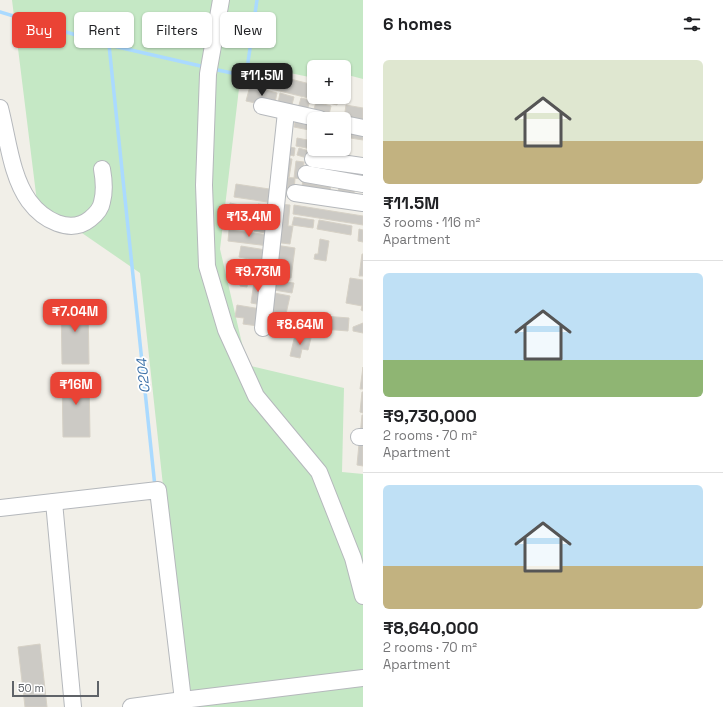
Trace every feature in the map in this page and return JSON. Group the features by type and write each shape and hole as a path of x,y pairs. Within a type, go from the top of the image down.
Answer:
{"street":[{"path":"221,0 209,67 204,185 207,266 226,330 256,396 319,472 353,558 363,596"},
{"path":"262,106 307,116"},
{"path":"0,108 18,184 30,203 43,215 59,224 74,227 84,223 94,216 102,204 105,185 102,169"},
{"path":"263,328 286,112"},
{"path":"351,125 363,128"},
{"path":"313,159 363,166"},
{"path":"306,174 363,184"},
{"path":"294,193 363,203"},
{"path":"0,508 154,490 178,700"},
{"path":"54,502 73,707"},
{"path":"131,707 363,678"}],"green space":[{"path":"12,0 363,0 363,79 351,76 351,60 307,60 307,77 242,63 220,249 247,365 344,388 342,472 363,474 363,707 187,707 140,273 37,202 18,48 66,48 66,12 13,12"}],"building":[{"path":"251,69 307,83 307,98 247,83"},
{"path":"250,86 277,93 274,107 246,101"},
{"path":"280,93 294,97 290,112 277,108"},
{"path":"301,98 307,99 307,104 309,104 306,115 297,112"},
{"path":"315,104 331,106 330,112 313,112"},
{"path":"346,105 363,108 363,124 351,121 351,112 345,112"},
{"path":"296,117 307,119 307,130 294,127"},
{"path":"351,128 363,130 363,140 351,138"},
{"path":"297,138 307,140 307,148 296,146"},
{"path":"283,146 295,148 294,156 282,153"},
{"path":"299,148 307,150 307,158 297,155"},
{"path":"285,158 292,159 289,178 282,176"},
{"path":"296,161 304,162 302,179 294,178"},
{"path":"280,177 295,178 294,192 279,191"},
{"path":"303,180 331,185 329,196 301,192"},
{"path":"340,183 355,186 353,200 337,197"},
{"path":"236,184 276,190 274,203 234,197"},
{"path":"230,203 249,207 247,219 228,215"},
{"path":"258,204 273,206 270,223 255,221"},
{"path":"278,204 290,205 288,226 293,226 290,244 273,242"},
{"path":"294,205 363,216 363,225 293,214"},
{"path":"294,217 314,220 313,228 292,225"},
{"path":"231,220 250,223 249,229 229,226"},
{"path":"319,220 352,226 351,235 317,229"},
{"path":"255,224 272,227 271,234 254,231"},
{"path":"359,229 363,230 363,242 358,241"},
{"path":"229,230 270,235 269,246 228,241"},
{"path":"320,239 329,241 326,261 314,259 315,254 318,254"},
{"path":"275,245 295,248 291,278 270,275"},
{"path":"241,246 266,250 264,262 239,257"},
{"path":"362,254 363,276 359,276"},
{"path":"237,261 266,265 264,280 237,277"},
{"path":"350,278 363,280 363,311 361,310 362,306 346,303"},
{"path":"269,280 294,283 292,293 268,289"},
{"path":"240,281 248,282 247,287 240,286"},
{"path":"254,282 264,283 262,305 251,303"},
{"path":"269,292 290,296 286,314 265,311"},
{"path":"61,302 88,302 89,364 62,364"},
{"path":"237,305 261,309 258,326 243,324 244,318 235,317"},
{"path":"299,314 349,318 348,331 298,327"},
{"path":"286,317 294,317 293,332 285,331"},
{"path":"363,323 363,333 353,331 353,327"},
{"path":"295,335 311,338 308,350 302,349 300,358 290,356"},
{"path":"363,367 363,389 360,389"},
{"path":"89,375 90,437 63,437 62,376"},
{"path":"363,392 363,413 360,412"},
{"path":"362,415 363,436 360,436"},
{"path":"359,444 363,444 363,466 357,465"},
{"path":"40,644 47,707 25,707 18,647"}],"waterway":[{"name":"C204","path":"213,69 246,76 257,0"},
{"name":"C204","path":"0,12 109,45 155,487"},
{"name":"C204","path":"122,48 205,67"}]}
